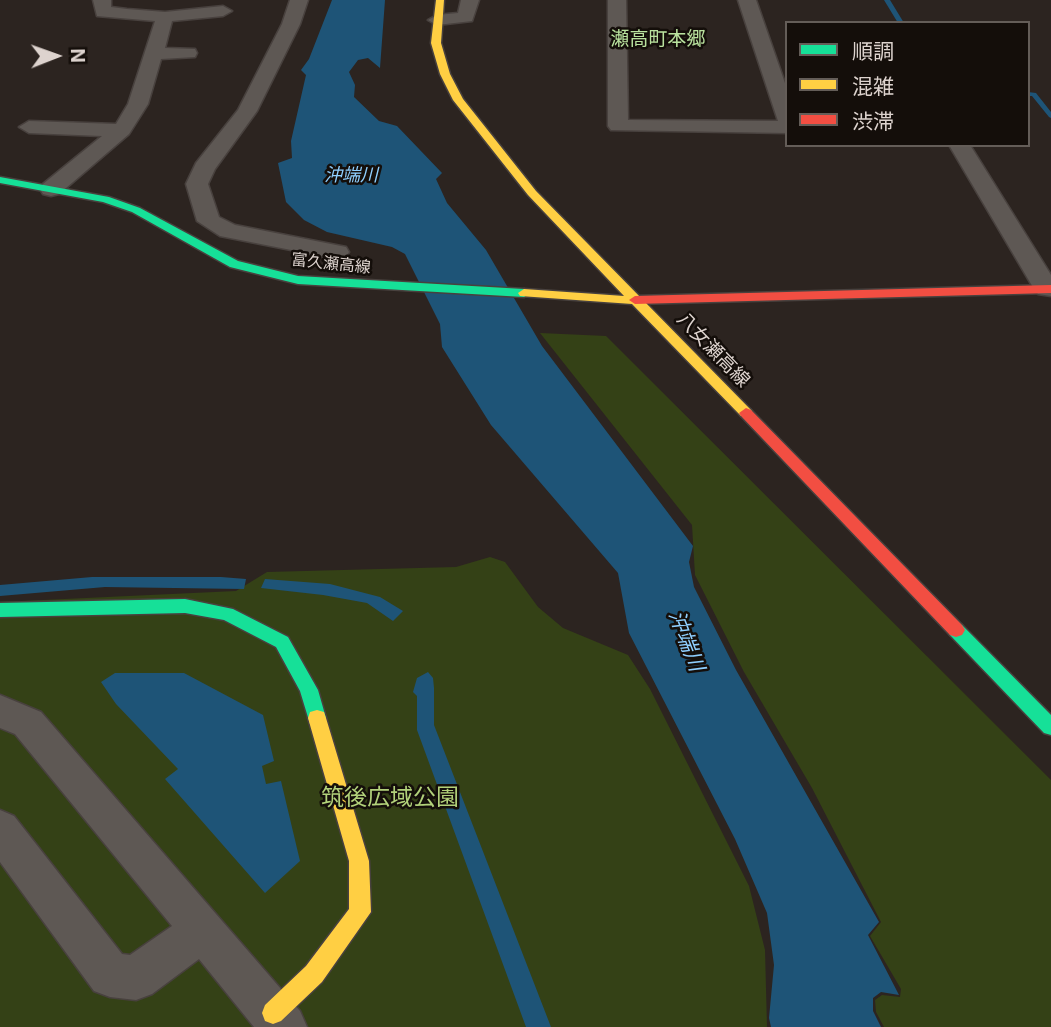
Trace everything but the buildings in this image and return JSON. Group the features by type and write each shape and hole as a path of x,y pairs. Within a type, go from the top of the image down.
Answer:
{"main road":[{"path":"440,0 436,43 445,74 458,100 532,194 635,300"},
{"name":"富久瀬高線","path":"0,180 105,199 136,210 234,264 298,280 635,300"},
{"name":"八女瀬高線","path":"635,300 1049,289"},
{"name":"八女瀬高線","path":"635,300 1051,727"},
{"path":"0,610 185,606 227,614 282,642 309,690 359,861 359,912 278,1020"}],"street":[{"path":"102,0 103,12 165,17 223,11"},
{"path":"299,0 291,24 247,111 204,168 197,184 201,204 209,221 228,231 337,252"},
{"path":"437,20 466,17 470,0"},
{"path":"617,0 618,126 785,127"},
{"path":"747,0 785,113"},
{"path":"51,189 122,130 138,104 165,17"},
{"path":"153,54 188,53"},
{"path":"29,127 122,130"},
{"path":"960,147 1049,289"},
{"path":"196,243 201,204"},
{"path":"0,711 28,723 278,1020"},
{"path":"0,829 110,975 136,978 201,931"}],"green space":[{"path":"540,333 606,336 1051,780 1051,1027 884,1027 876,1012 875,1000 882,995 900,997 901,989 870,936 881,922 812,788 744,672 695,575 692,525"},
{"name":"筑後広域公園","path":"490,557 505,562 538,607 563,628 628,655 650,689 749,886 765,950 767,1027 0,1027 0,602 236,591 267,572 456,567"}],"water":[{"name":"沖端川","path":"332,0 385,0 380,68 368,58 358,60 349,72 355,85 354,97 379,121 397,126 442,173 436,179 447,203 486,250 542,346 693,546 689,562 694,587 736,670 879,922 868,935 899,995 881,992 873,998 873,1011 881,1027 771,1027 769,1018 774,965 767,913 735,839 629,633 618,573 491,425 442,347 440,324 405,254 392,247 327,232 304,220 286,202 278,163 292,158 291,141 306,75 301,70 309,59"},
{"path":"92,577 246,579 244,589 105,587 0,596 0,585"},
{"path":"265,579 330,584 380,597 403,611 393,621 367,603 261,588"},
{"path":"428,672 433,678 434,725 551,1027 526,1027 417,730 417,696 413,692 417,678"},
{"path":"115,673 184,673 263,715 274,761 262,766 266,784 281,781 300,861 265,893 165,779 178,769 116,704 101,682"}],"waterway":[{"path":"887,0 900,21"},
{"path":"1030,94 1034,94 1051,116"}],"traffic: fast":[{"path":"0,180 105,199 136,210 234,264 298,280 524,293"},
{"path":"0,610 185,606 227,614 282,642 309,690 317,718"},
{"path":"956,630 1051,727"}],"traffic: slow":[{"path":"440,0 436,43 445,74 458,100 532,193 746,413"},
{"path":"524,293 635,300"},
{"path":"273,1013 314,974 360,912 359,861 317,718"}],"traffic: jam":[{"path":"635,300 1051,289"},
{"path":"746,413 956,630"}],"district":[{"name":"瀬高町本郷","path":"658,39"}]}
